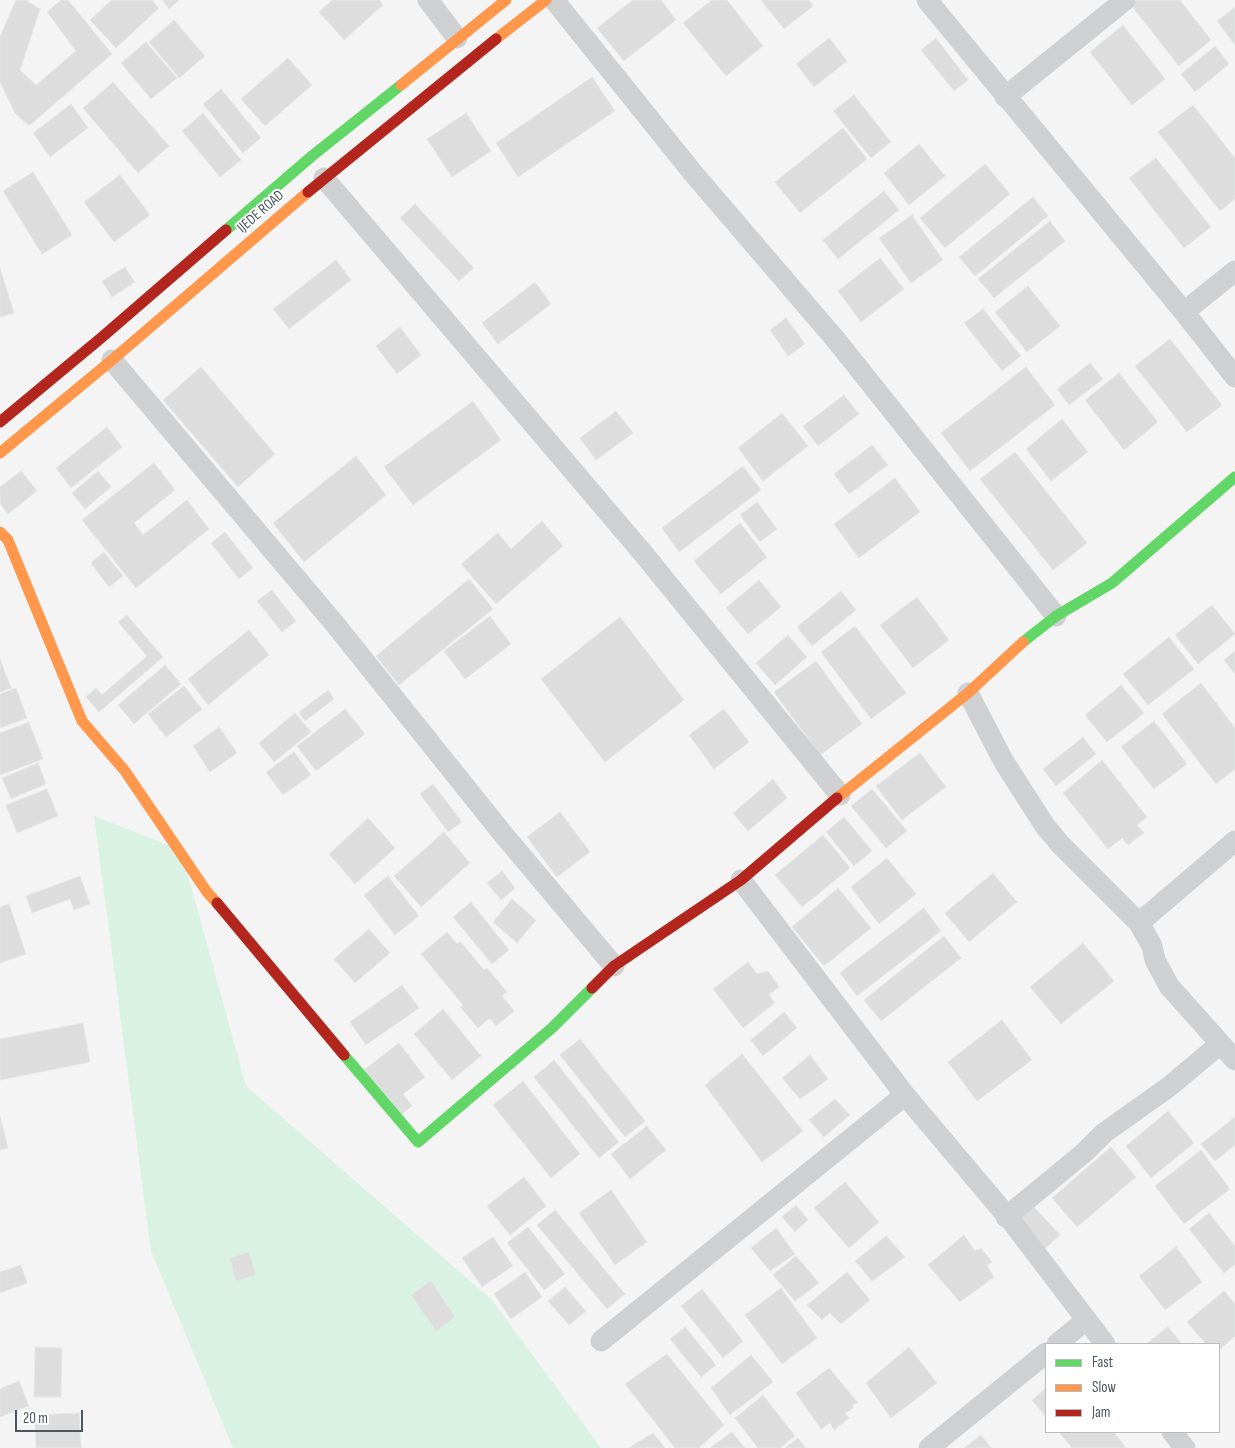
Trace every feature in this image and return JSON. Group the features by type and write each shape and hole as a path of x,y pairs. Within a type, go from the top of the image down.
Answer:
{"street":[{"path":"428,0 457,38"},
{"name":"IJEDE ROAD","path":"0,422 101,338 312,156 506,0"},
{"name":"IJEDE ROAD","path":"0,453 112,360 324,178 546,0"},
{"path":"554,0 693,173 836,340 1056,616"},
{"path":"927,0 1184,312 1235,377"},
{"path":"1005,97 1125,0"},
{"path":"324,178 642,552 840,795"},
{"path":"1184,312 1235,271"},
{"path":"112,360 334,623 503,834 614,966"},
{"path":"0,532 8,540 82,721 125,771 207,892 418,1142 552,1028 614,966 741,880 840,795 968,693 1017,646 1056,616 1112,583 1235,477"},
{"path":"968,693 1004,762 1045,826 1060,844 1139,923 1152,946 1155,960 1169,986 1235,1060"},
{"path":"1139,923 1235,842"},
{"path":"741,880 905,1095 1012,1222 1104,1343"},
{"path":"1006,1217 1085,1152 1104,1133 1170,1086 1220,1044"},
{"path":"601,1342 905,1095"},
{"path":"1058,1343 1086,1320"},
{"path":"929,1448 1045,1354"},
{"path":"1173,1433 1185,1448"}],"green space":[{"path":"94,816 181,850 246,1086 492,1300 601,1448 233,1448 151,1251"}],"building":[{"path":"16,0 26,0 40,9 20,70 36,85 76,51 47,12 61,0 68,0 112,54 29,126 15,113 0,82 0,37"},
{"path":"112,0 152,0 159,8 116,48 90,20"},
{"path":"162,0 179,0 169,9"},
{"path":"332,0 379,0 383,5 344,40 319,12"},
{"path":"633,0 661,0 676,20 624,61 597,28"},
{"path":"712,0 727,0 763,46 726,76 683,23"},
{"path":"761,0 809,0 813,6 784,29"},
{"path":"1137,0 1180,0 1211,40 1179,66 1131,5"},
{"path":"1235,7 1235,45 1217,21"},
{"path":"174,20 205,56 179,78 149,42"},
{"path":"1123,25 1165,79 1132,105 1090,52"},
{"path":"829,38 847,61 814,87 796,64"},
{"path":"936,38 968,80 954,91 921,50"},
{"path":"146,42 177,78 151,99 121,63"},
{"path":"1215,46 1229,64 1195,92 1181,74"},
{"path":"288,58 312,85 265,126 241,99"},
{"path":"592,77 615,111 518,177 496,143"},
{"path":"113,82 169,146 138,173 83,108"},
{"path":"221,89 261,138 243,153 203,104"},
{"path":"854,95 891,142 871,158 833,111"},
{"path":"71,104 88,128 50,157 33,133"},
{"path":"1193,105 1235,158 1235,199 1220,211 1158,132"},
{"path":"203,113 241,160 220,177 182,131"},
{"path":"466,113 491,151 452,177 427,139"},
{"path":"843,128 867,159 800,213 775,182"},
{"path":"919,144 945,176 909,205 884,173"},
{"path":"1156,158 1211,227 1184,248 1129,178"},
{"path":"985,164 1010,194 945,248 920,218"},
{"path":"33,172 72,235 42,254 3,191"},
{"path":"120,175 150,215 114,242 84,202"},
{"path":"884,191 899,210 838,259 823,240"},
{"path":"1033,197 1048,216 975,276 959,257"},
{"path":"415,204 474,268 459,281 400,218"},
{"path":"912,215 943,260 911,283 879,238"},
{"path":"1050,221 1065,241 994,298 978,279"},
{"path":"880,258 904,289 861,322 838,291"},
{"path":"336,260 351,280 289,329 273,309"},
{"path":"125,267 135,282 112,297 102,281"},
{"path":"0,268 14,313 0,317"},
{"path":"535,282 551,304 498,344 482,323"},
{"path":"1028,286 1060,326 1027,352 995,312"},
{"path":"983,309 1021,356 1002,371 964,323"},
{"path":"786,318 805,344 788,356 770,330"},
{"path":"400,327 421,355 397,374 376,346"},
{"path":"1170,339 1222,405 1187,432 1135,366"},
{"path":"1090,363 1103,379 1069,405 1057,389"},
{"path":"201,367 275,454 238,487 163,400"},
{"path":"1026,367 1055,405 970,471 941,433"},
{"path":"1119,373 1158,422 1124,450 1085,400"},
{"path":"844,395 859,414 818,446 803,426"},
{"path":"473,401 501,440 413,505 384,467"},
{"path":"616,411 633,433 596,460 580,438"},
{"path":"782,413 808,446 763,481 738,448"},
{"path":"1062,419 1088,452 1051,481 1026,449"},
{"path":"107,427 122,447 71,488 56,468"},
{"path":"872,445 888,465 849,494 834,474"},
{"path":"1015,452 1087,543 1053,570 980,479"},
{"path":"356,456 386,495 304,562 273,523"},
{"path":"154,463 175,490 134,523 143,535 187,500 209,529 136,588 82,520"},
{"path":"743,466 761,490 679,552 662,528"},
{"path":"21,471 37,491 8,514 0,503 0,487"},
{"path":"98,471 111,487 85,509 72,493"},
{"path":"895,478 920,512 859,558 834,524"},
{"path":"757,502 777,529 760,542 740,515"},
{"path":"542,521 563,546 496,604 461,564 498,533 511,549"},
{"path":"740,523 767,557 721,594 694,561"},
{"path":"225,532 253,568 239,579 211,543"},
{"path":"104,552 123,576 109,587 91,563"},
{"path":"469,579 493,609 399,685 376,656"},
{"path":"759,580 781,607 748,634 726,608"},
{"path":"272,590 296,621 282,632 257,601"},
{"path":"841,591 856,610 812,646 797,627"},
{"path":"917,597 949,640 913,668 880,625"},
{"path":"1212,605 1235,634 1198,664 1175,635"},
{"path":"127,615 163,657 99,712 86,697 96,688 102,695 147,656 118,622"},
{"path":"490,616 511,644 465,679 444,651"},
{"path":"620,617 684,700 605,762 541,679"},
{"path":"855,626 906,693 871,719 821,652"},
{"path":"249,630 269,655 208,705 188,679"},
{"path":"788,635 807,657 775,685 756,663"},
{"path":"1169,637 1194,669 1148,705 1123,674"},
{"path":"1235,651 1235,674 1224,660"},
{"path":"0,659 11,688 0,692"},
{"path":"816,661 862,724 820,755 774,692"},
{"path":"165,665 181,684 134,724 118,705"},
{"path":"1201,683 1235,728 1235,769 1216,784 1162,714"},
{"path":"1121,685 1144,713 1107,742 1085,715"},
{"path":"184,686 202,709 166,737 148,714"},
{"path":"16,688 27,718 0,728 0,694"},
{"path":"328,690 334,699 305,721 299,712"},
{"path":"345,709 365,734 316,771 297,746"},
{"path":"724,709 749,742 714,769 689,735"},
{"path":"295,713 311,732 274,762 259,743"},
{"path":"1154,721 1187,764 1154,789 1121,747"},
{"path":"29,722 43,759 0,775 0,733"},
{"path":"219,727 237,753 210,772 193,746"},
{"path":"1083,737 1096,754 1056,786 1043,769"},
{"path":"294,752 311,775 283,795 266,772"},
{"path":"920,753 946,787 902,820 876,786"},
{"path":"1102,760 1147,817 1137,825 1144,833 1128,845 1122,838 1108,849 1063,793"},
{"path":"38,763 46,784 11,799 2,778"},
{"path":"773,779 787,798 748,831 733,813"},
{"path":"433,784 462,822 448,832 420,794"},
{"path":"47,789 58,816 17,833 6,805"},
{"path":"872,789 907,831 886,848 851,806"},
{"path":"560,812 590,852 557,877 527,837"},
{"path":"844,817 872,851 854,866 826,832"},
{"path":"368,818 395,848 355,884 329,854"},
{"path":"444,832 470,863 421,907 394,876"},
{"path":"823,835 850,868 802,907 775,875"},
{"path":"887,858 916,894 879,924 851,887"},
{"path":"502,871 515,888 501,900 487,883"},
{"path":"993,873 1017,902 969,942 945,913"},
{"path":"80,876 90,904 74,910 70,899 32,913 26,896"},
{"path":"388,876 419,916 395,935 364,895"},
{"path":"838,888 871,928 824,966 792,927"},
{"path":"512,899 536,920 517,943 493,922"},
{"path":"471,902 509,950 492,964 453,917"},
{"path":"9,904 26,954 0,963 0,907"},
{"path":"924,908 941,931 857,996 840,973"},
{"path":"369,929 390,953 355,983 334,959"},
{"path":"447,932 457,944 460,941 484,970 487,968 507,992 502,996 514,1011 496,1026 490,1018 478,1028 460,1007 463,1005 421,954"},
{"path":"944,936 961,958 881,1021 864,1000"},
{"path":"1083,943 1114,981 1061,1024 1030,987"},
{"path":"748,962 757,974 768,971 779,987 769,995 775,1003 743,1028 713,989"},
{"path":"402,985 419,1008 366,1045 350,1022"},
{"path":"443,1009 481,1056 452,1080 414,1034"},
{"path":"784,1012 797,1028 763,1056 751,1040"},
{"path":"1002,1020 1032,1060 977,1101 948,1062"},
{"path":"83,1023 90,1062 0,1080 0,1039"},
{"path":"580,1039 645,1121 625,1137 560,1055"},
{"path":"399,1043 425,1077 403,1094 412,1106 399,1116 364,1070"},
{"path":"742,1054 803,1131 762,1162 705,1085"},
{"path":"810,1055 828,1079 800,1099 782,1078"},
{"path":"554,1060 619,1142 599,1158 534,1077"},
{"path":"523,1081 580,1154 551,1178 493,1105"},
{"path":"835,1099 850,1115 824,1137 809,1120"},
{"path":"1168,1111 1194,1143 1151,1178 1126,1146"},
{"path":"0,1117 8,1148 0,1150"},
{"path":"1235,1117 1235,1145 1215,1161 1201,1144"},
{"path":"647,1126 666,1150 630,1179 611,1154"},
{"path":"1111,1147 1136,1177 1077,1227 1052,1198"},
{"path":"1201,1150 1230,1189 1184,1224 1155,1186"},
{"path":"524,1177 546,1206 510,1235 487,1206"},
{"path":"845,1182 879,1222 849,1248 814,1208"},
{"path":"611,1190 647,1242 615,1265 579,1213"},
{"path":"796,1205 808,1220 795,1232 782,1217"},
{"path":"1032,1205 1060,1235 1040,1253 1012,1222"},
{"path":"555,1210 625,1294 607,1309 537,1225"},
{"path":"1209,1213 1235,1246 1235,1264 1224,1273 1189,1229"},
{"path":"528,1227 565,1274 544,1290 507,1243"},
{"path":"776,1228 795,1254 770,1271 751,1248"},
{"path":"964,1235 975,1251 981,1248 992,1262 987,1265 994,1277 960,1302 928,1265"},
{"path":"886,1236 905,1257 872,1281 855,1261"},
{"path":"493,1237 513,1266 482,1287 462,1258"},
{"path":"1176,1247 1202,1282 1165,1310 1139,1276"},
{"path":"249,1252 256,1275 236,1281 230,1258"},
{"path":"796,1256 819,1283 795,1301 773,1275"},
{"path":"21,1265 27,1283 0,1293 0,1272"},
{"path":"525,1272 542,1297 511,1319 494,1294"},
{"path":"847,1272 870,1300 841,1324 830,1313 822,1320 807,1305"},
{"path":"431,1281 455,1317 436,1331 411,1295"},
{"path":"565,1287 586,1311 569,1325 548,1301"},
{"path":"781,1288 817,1338 782,1364 745,1315"},
{"path":"702,1289 743,1341 723,1358 681,1306"},
{"path":"1224,1291 1235,1304 1235,1336 1220,1349 1220,1343 1205,1343 1187,1322"},
{"path":"685,1327 716,1365 701,1377 670,1339"},
{"path":"1168,1327 1181,1343 1147,1343"},
{"path":"35,1347 62,1348 61,1397 34,1397"},
{"path":"909,1347 937,1383 891,1418 866,1383"},
{"path":"667,1354 724,1425 699,1448 675,1448 625,1384"},
{"path":"751,1355 773,1382 730,1415 711,1388"},
{"path":"829,1368 858,1403 852,1405 854,1408 845,1413 849,1418 834,1430 830,1423 821,1429 796,1393"},
{"path":"19,1381 29,1406 0,1417 0,1389"},
{"path":"1045,1389 1045,1416 1032,1400"},
{"path":"763,1395 795,1436 780,1448 758,1448 735,1418"},
{"path":"79,1413 81,1448 36,1448 35,1415"},
{"path":"732,1432 745,1448 710,1448"},
{"path":"653,1433 665,1448 629,1448"},
{"path":"1060,1433 1115,1433 1126,1448 1072,1448"},
{"path":"981,1435 991,1448 964,1448"},
{"path":"798,1438 806,1448 785,1448"}],"traffic: fast":[{"path":"226,230 312,156 401,85"},
{"path":"1023,642 1056,616 1112,583 1235,477"},
{"path":"344,1055 418,1142 552,1028 592,988"}],"traffic: slow":[{"path":"401,85 506,0"},
{"path":"496,39 546,0"},
{"path":"0,453 308,192"},
{"path":"0,532 8,540 82,721 125,771 207,892 217,903"},
{"path":"837,798 968,693 1023,642"}],"traffic: jam":[{"path":"308,192 496,39"},
{"path":"0,422 226,230"},
{"path":"592,988 614,966 741,880 837,798"},
{"path":"217,903 344,1055"}]}
